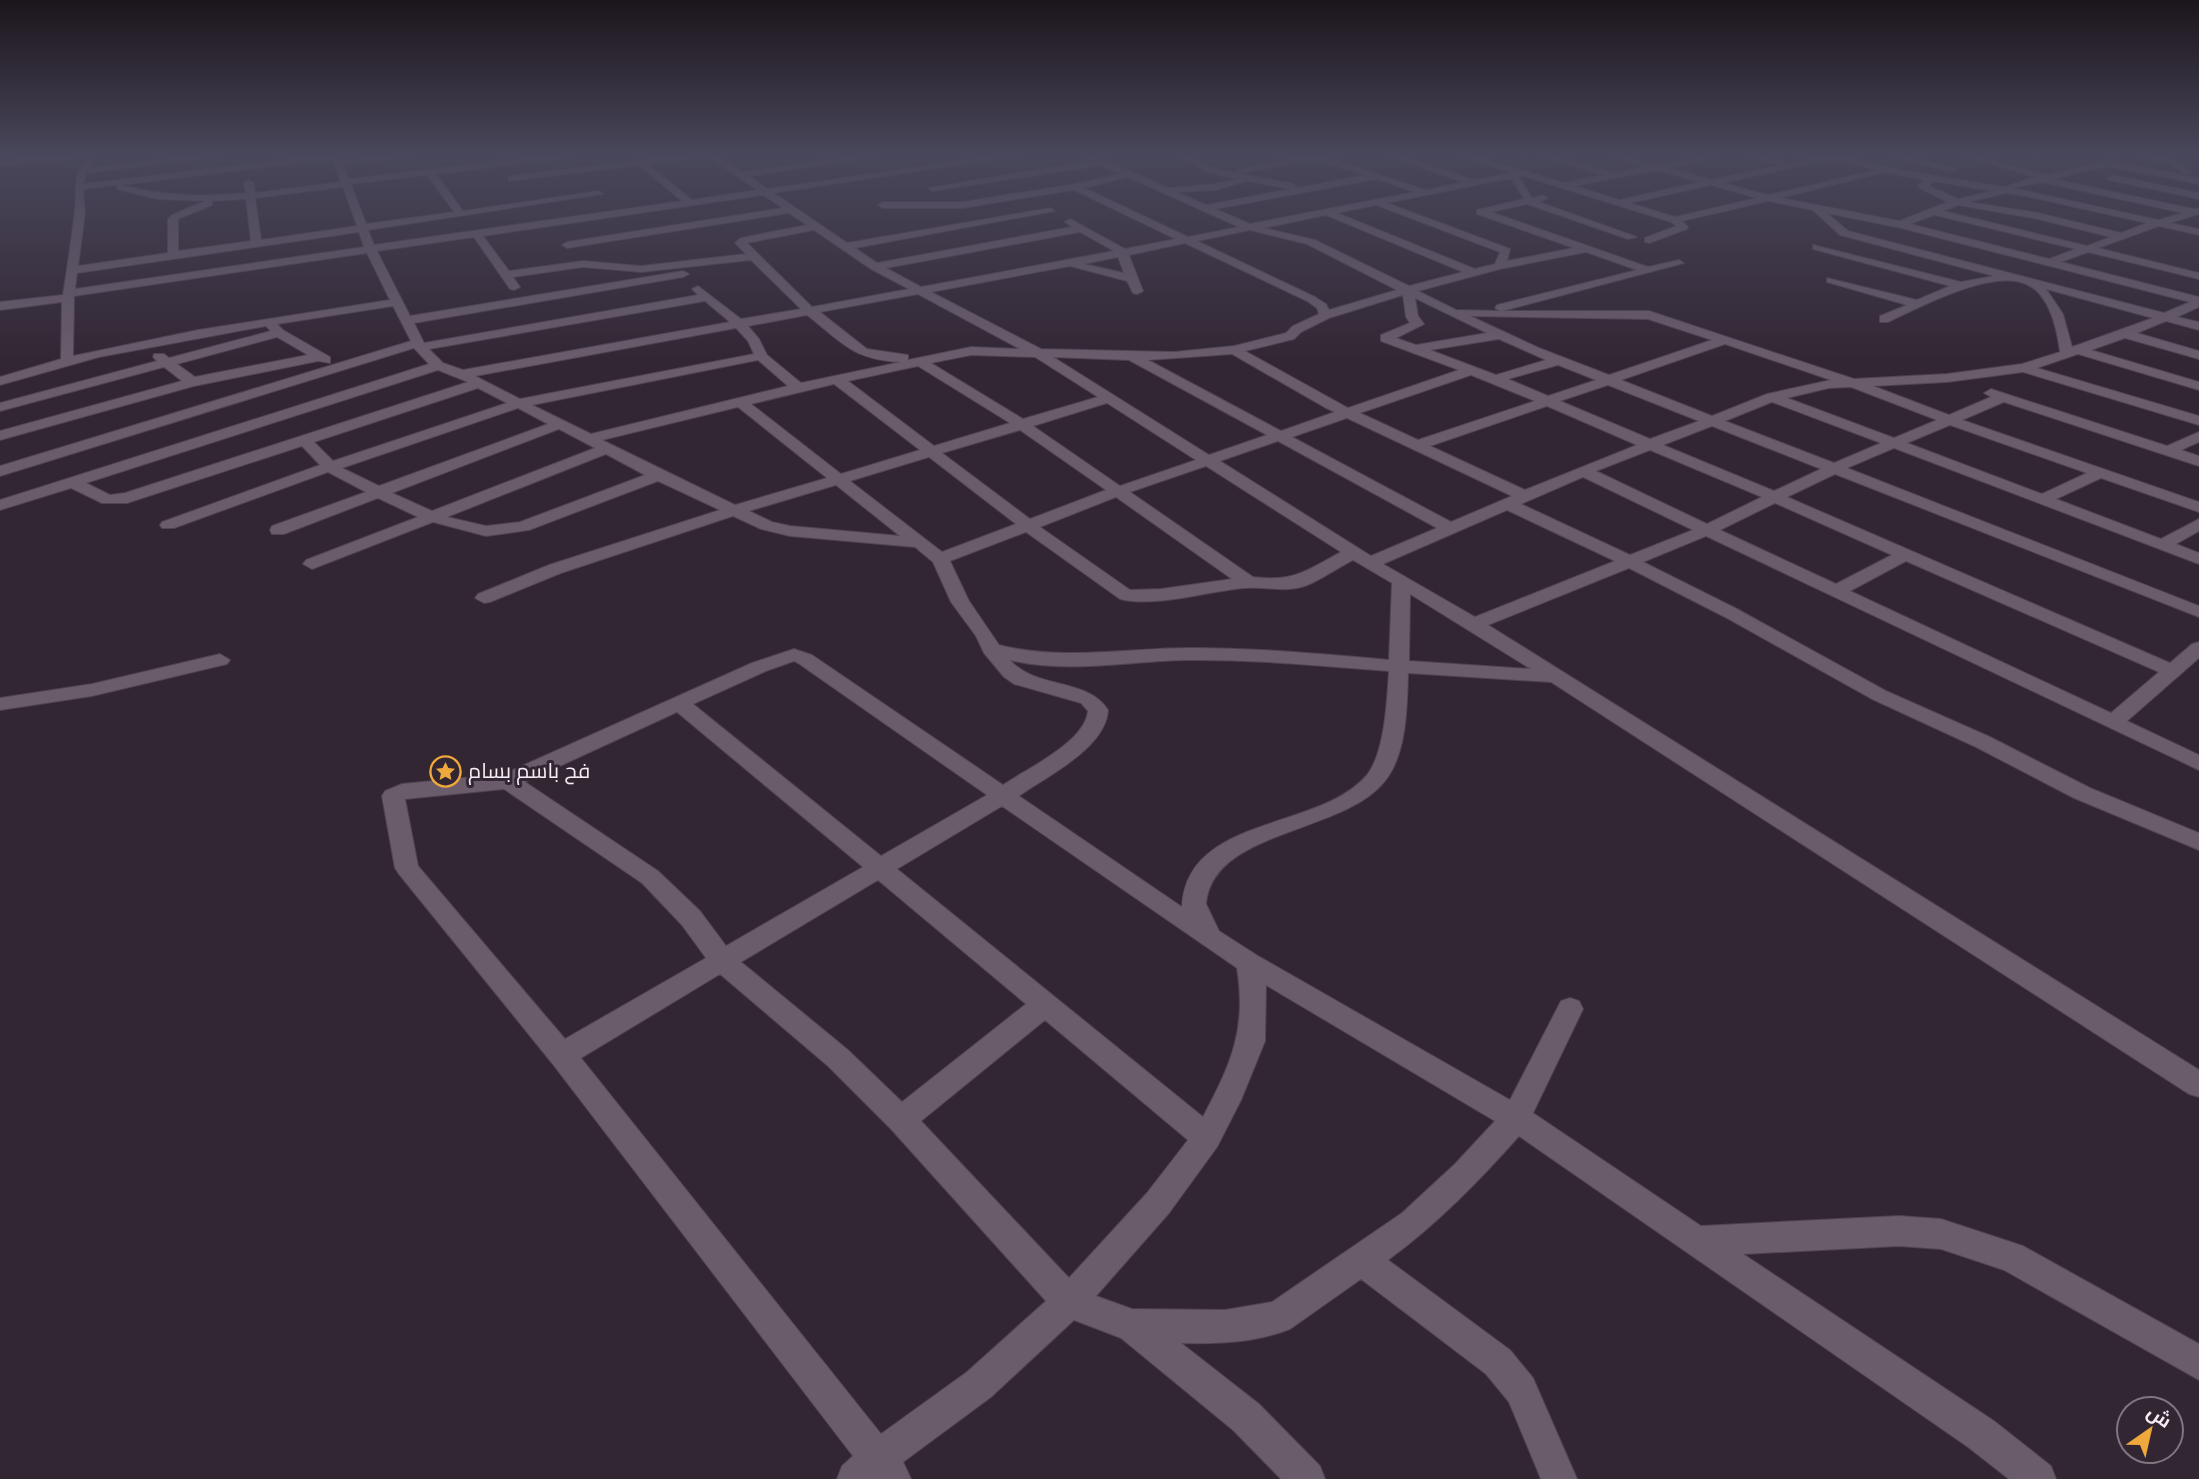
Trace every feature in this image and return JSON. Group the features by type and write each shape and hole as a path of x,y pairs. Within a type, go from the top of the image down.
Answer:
{"street":[{"path":"66,358 68,295 79,223"},
{"path":"172,223 173,255"},
{"path":"254,223 256,243"},
{"path":"362,223 370,249 419,345 438,366 462,374 658,475 779,530 922,542"},
{"path":"72,270 401,223"},
{"path":"0,306 552,223"},
{"path":"552,223 608,300"},
{"path":"674,223 676,227"},
{"path":"568,245 702,223"},
{"path":"808,223 875,267 1036,352 1370,563 1474,624 2199,1085"},
{"path":"844,247 920,230 978,223"},
{"path":"1073,223 1123,252 1130,278 1137,291"},
{"path":"1154,223 1317,303 1325,315"},
{"path":"1239,223 1311,242 1409,298 1435,304 1499,335 1560,360 2199,612"},
{"path":"462,374 916,289 1066,264 1267,223"},
{"path":"1353,223 1475,273"},
{"path":"1434,223 1506,251 1499,266"},
{"path":"1476,238 1478,223"},
{"path":"1512,223 1644,270"},
{"path":"1591,223 1632,237"},
{"path":"1649,240 1683,227 1678,223"},
{"path":"1834,223 1848,234 2199,326"},
{"path":"1891,223 2199,302"},
{"path":"1907,223 1848,234 1817,247 1961,285"},
{"path":"1981,223 2199,276"},
{"path":"2067,223 2121,236"},
{"path":"1884,319 1961,285 2012,276 2155,223"},
{"path":"2162,223 2199,232"},
{"path":"814,227 740,243 751,257 809,310 868,355 926,360 1248,582"},
{"path":"875,267 1083,228"},
{"path":"477,234 507,275 521,302"},
{"path":"590,439 743,404 799,388 971,351 1174,356 1234,350 1290,337 1297,329 1347,308 1409,298 1499,266 1586,249"},
{"path":"507,275 583,264 641,269 686,269 751,257"},
{"path":"1498,315 1499,309 1504,306 1679,262"},
{"path":"1066,264 1130,278"},
{"path":"686,269 707,297 756,342 761,356 799,388"},
{"path":"545,360 553,342 575,320 608,300 686,269"},
{"path":"1831,280 1918,304"},
{"path":"2029,280 2052,301 2072,351"},
{"path":"407,320 521,302 707,297"},
{"path":"1409,298 1412,317 1418,324 1385,338 1495,379 2170,670"},
{"path":"0,365 66,358 142,342 398,302"},
{"path":"1370,563 1583,471 1772,397 1810,387 1851,382 1947,378 2024,368 2126,334 2199,302"},
{"path":"1449,312 1498,315 1641,314 1851,382 1949,420 2199,507"},
{"path":"0,473 338,367 419,345 575,320"},
{"path":"269,321 279,332 368,387"},
{"path":"0,407 279,332"},
{"path":"2126,334 2199,355"},
{"path":"1416,349 1499,335"},
{"path":"1419,445 1725,340"},
{"path":"142,342 192,382"},
{"path":"1234,350 1346,412 1419,445 1515,500 1811,655 1879,695 1983,742 2082,793 2199,842"},
{"path":"2072,351 2199,386"},
{"path":"168,526 329,467 519,403 761,356"},
{"path":"1131,356 1281,434 1450,528"},
{"path":"0,436 192,382 320,357"},
{"path":"0,381 66,358"},
{"path":"1495,379 1560,360"},
{"path":"0,491 42,488 72,482 438,366"},
{"path":"2024,368 2199,421"},
{"path":"940,559 1116,492 1469,371"},
{"path":"1947,378 2199,461"},
{"path":"838,380 1027,525 1125,595 1161,594 1248,582 1274,585 1298,582 1354,552"},
{"path":"72,482 108,500 117,500 480,383"},
{"path":"1772,397 2199,559"},
{"path":"1474,624 1709,529 1835,468 2004,397"},
{"path":"484,598 555,569 733,511 1110,398"},
{"path":"562,1055 1004,795 1085,740 1094,729 1098,710 1088,699 1021,680 1011,673 991,649 985,635 960,602 940,559 922,542 743,404"},
{"path":"278,530 560,424"},
{"path":"2168,451 2199,436"},
{"path":"304,440 322,456 329,467 433,518 486,531 507,530 531,524 658,475"},
{"path":"312,564 606,449"},
{"path":"1583,471 2199,762"},
{"path":"0,473 42,488"},
{"path":"2043,499 2100,473"},
{"path":"0,505 42,488"},
{"path":"2163,545 2199,524"},
{"path":"1838,590 1906,554"},
{"path":"1209,935 1194,909 1196,886 1210,866 1252,838 1341,805 1360,794 1377,777 1395,721 1401,582"},
{"path":"2114,721 2170,670 2199,648"},
{"path":"991,649 1028,657 1104,658 1190,654 1320,658 1556,676"},
{"path":"1250,963 1253,981 1252,1039 1226,1105 1207,1138 1147,1219 1069,1302 1019,1350 875,1472 562,1055 407,868 391,798 402,791 508,782 759,667 794,655 806,659 1250,963 1516,1118 1981,1434 2038,1479"},
{"path":"0,704 92,690 220,660"},
{"path":"678,702 1207,1138"},
{"path":"508,782 650,877 691,918 722,961 838,1058 901,1120 1069,1302 1132,1326 1246,1417 1307,1479"},
{"path":"901,1120 1044,1005"},
{"path":"1132,1326 1225,1327 1278,1317 1362,1260 1413,1223 1466,1174 1516,1118 1570,1009"},
{"path":"1696,1241 1899,1231 1941,1234 2012,1257 2199,1363"},
{"path":"1362,1260 1498,1362 1521,1390 1559,1479"}],"place":[{"name":"فح باسم بسام","path":"445,771"}]}
